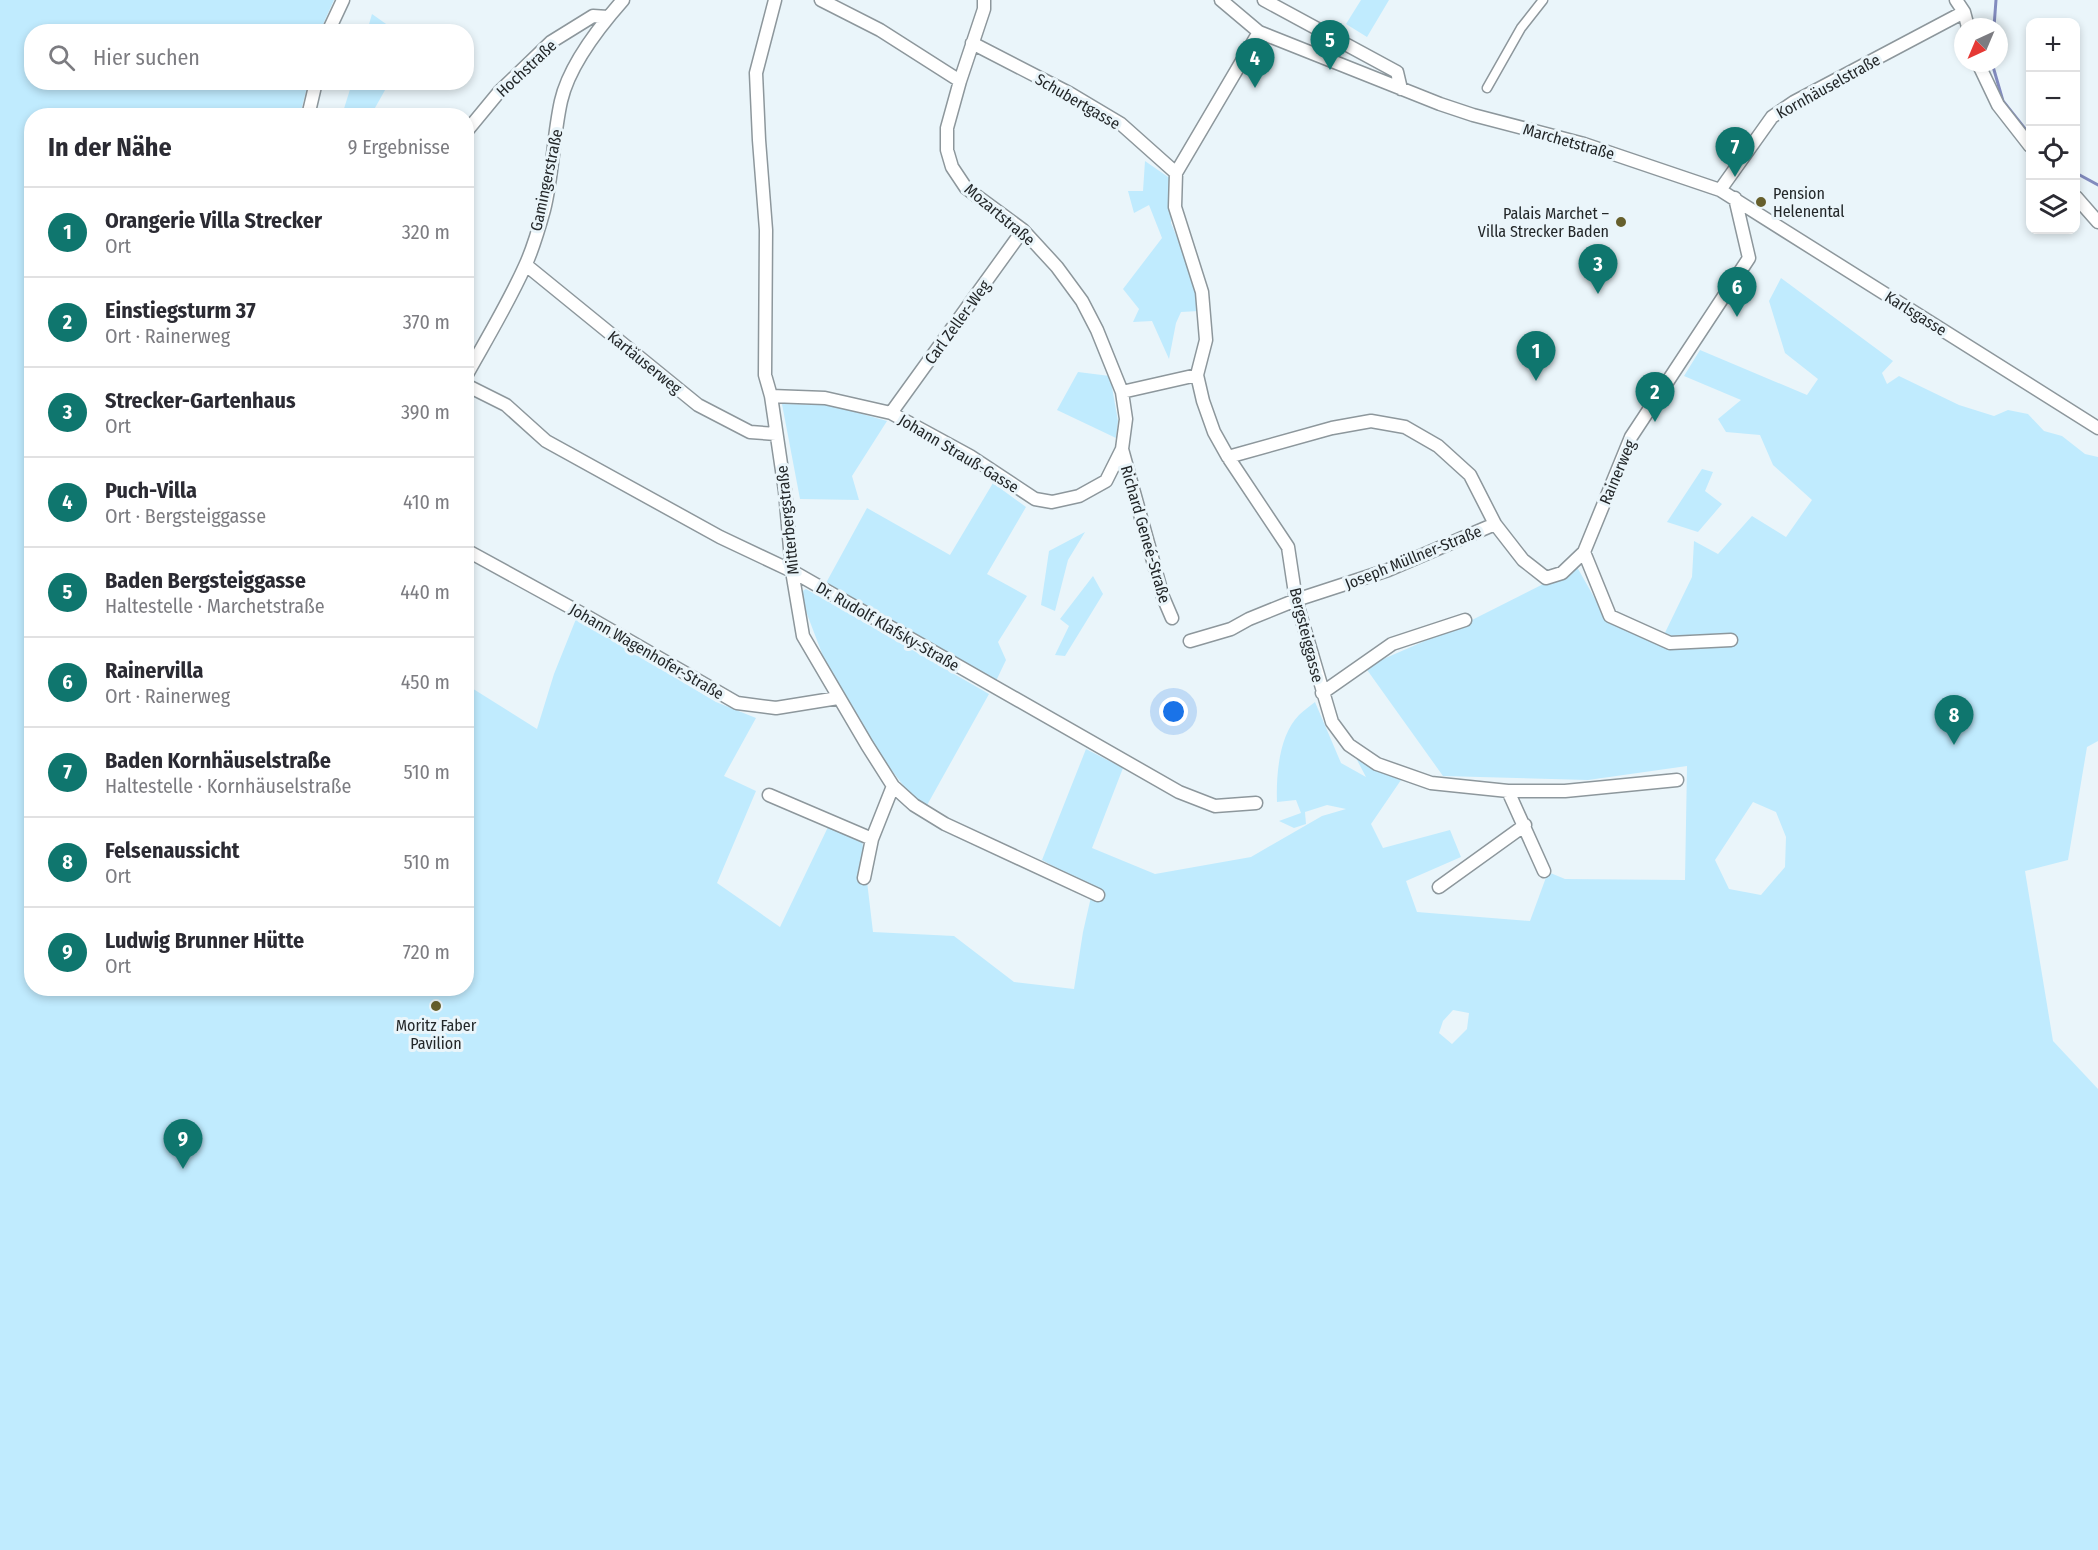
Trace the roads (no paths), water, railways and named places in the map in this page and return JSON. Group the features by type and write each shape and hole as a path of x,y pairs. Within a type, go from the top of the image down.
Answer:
{"street":[{"path":"330,24 343,0"},
{"path":"608,17 623,0"},
{"name":"Mitterbergstraße","path":"775,0 756,73 766,230 765,375 771,396 792,571 803,636 838,698 893,786 914,805 945,824 1098,895"},
{"path":"821,0 880,30 960,81"},
{"name":"Mozartstraße","path":"984,0 984,9 947,128 947,150 952,167 966,188 1023,230 1058,267 1082,301 1097,330 1122,392 1126,419 1122,449"},
{"name":"Marchetstraße","path":"1221,0 1258,32 1401,89 1473,115 1584,144 1720,190 1735,198"},
{"path":"1487,88 1521,28 1543,0"},
{"path":"1956,0 1966,18"},
{"path":"1273,2 1397,72 1401,89"},
{"name":"Kornhäuselstraße","path":"1720,190 1772,117 1794,102 1964,12"},
{"name":"Hochstraße","path":"474,122 499,92 551,42 593,16 608,17"},
{"name":"Gamingerstraße","path":"474,361 526,265 544,209 561,100 585,50 608,17"},
{"name":"Bergsteiggasse","path":"1258,32 1176,173 1175,207 1202,300 1206,340 1197,375 1203,401 1214,432 1228,457 1288,547 1296,600 1332,722 1348,746 1377,764 1431,783 1508,790 1565,791 1677,780"},
{"name":"Schubertgasse","path":"972,43 1069,93 1121,124 1176,173"},
{"path":"1982,72 1998,105 2026,140"},
{"path":"310,108 314,90"},
{"name":"Karlsgasse","path":"1735,198 2098,428"},
{"name":"Rainerweg","path":"1495,524 1523,560 1546,578 1562,573 1584,552 1631,437 1749,258 1735,198"},
{"path":"2080,202 2098,222"},
{"name":"Carl Zeller-Weg","path":"891,413 1023,230"},
{"name":"Kartäuserweg","path":"526,265 698,405 750,432 776,434"},
{"path":"1122,392 1197,375"},
{"name":"Dr. Rudolf Klafsky-Straße","path":"474,389 506,405 546,441 720,537 792,571 1179,792 1215,806 1256,803"},
{"name":"Johann Strauß-Gasse","path":"771,396 825,398 891,413 970,456 1035,499 1052,502 1079,496 1106,480 1122,449"},
{"path":"1228,457 1332,428 1371,421 1405,427 1438,446 1470,475 1495,524"},
{"name":"Richard Geneé-Straße","path":"1122,449 1162,597 1172,618"},
{"name":"Joseph Müllner-Straße","path":"1190,641 1230,629 1296,600 1388,570 1495,524"},
{"path":"1584,552 1610,616 1670,643 1731,640"},
{"name":"Johann Wagenhofer-Straße","path":"474,554 737,703 776,708 838,698"},
{"path":"1322,693 1392,644 1465,620"},
{"path":"864,878 872,839 893,786"},
{"path":"1508,790 1544,872"},
{"path":"770,795 872,839"},
{"path":"1439,887 1525,825"}],"waterway":[{"path":"1995,18 1996,0"},
{"path":"1995,72 2003,101 2026,130"},
{"path":"2080,175 2098,185"}],"place":[{"name":"Baden Bergsteiggasse","path":"1330,70"},
{"name":"Puch-Villa","path":"1255,88"},
{"name":"Baden Kornhäuselstraße","path":"1735,177"},
{"name":"Pension Helenental","path":"1761,202"},
{"name":"Palais Marchet – Villa Strecker Baden","path":"1621,222"},
{"name":"Strecker-Gartenhaus","path":"1598,294"},
{"name":"Rainervilla","path":"1737,317"},
{"name":"Orangerie Villa Strecker","path":"1536,381"},
{"name":"Einstiegsturm 37","path":"1655,422"},
{"name":"Felsenaussicht","path":"1954,745"},
{"name":"Moritz Faber Pavilion","path":"436,1006"},
{"name":"Ludwig Brunner Hütte","path":"183,1169"}]}
